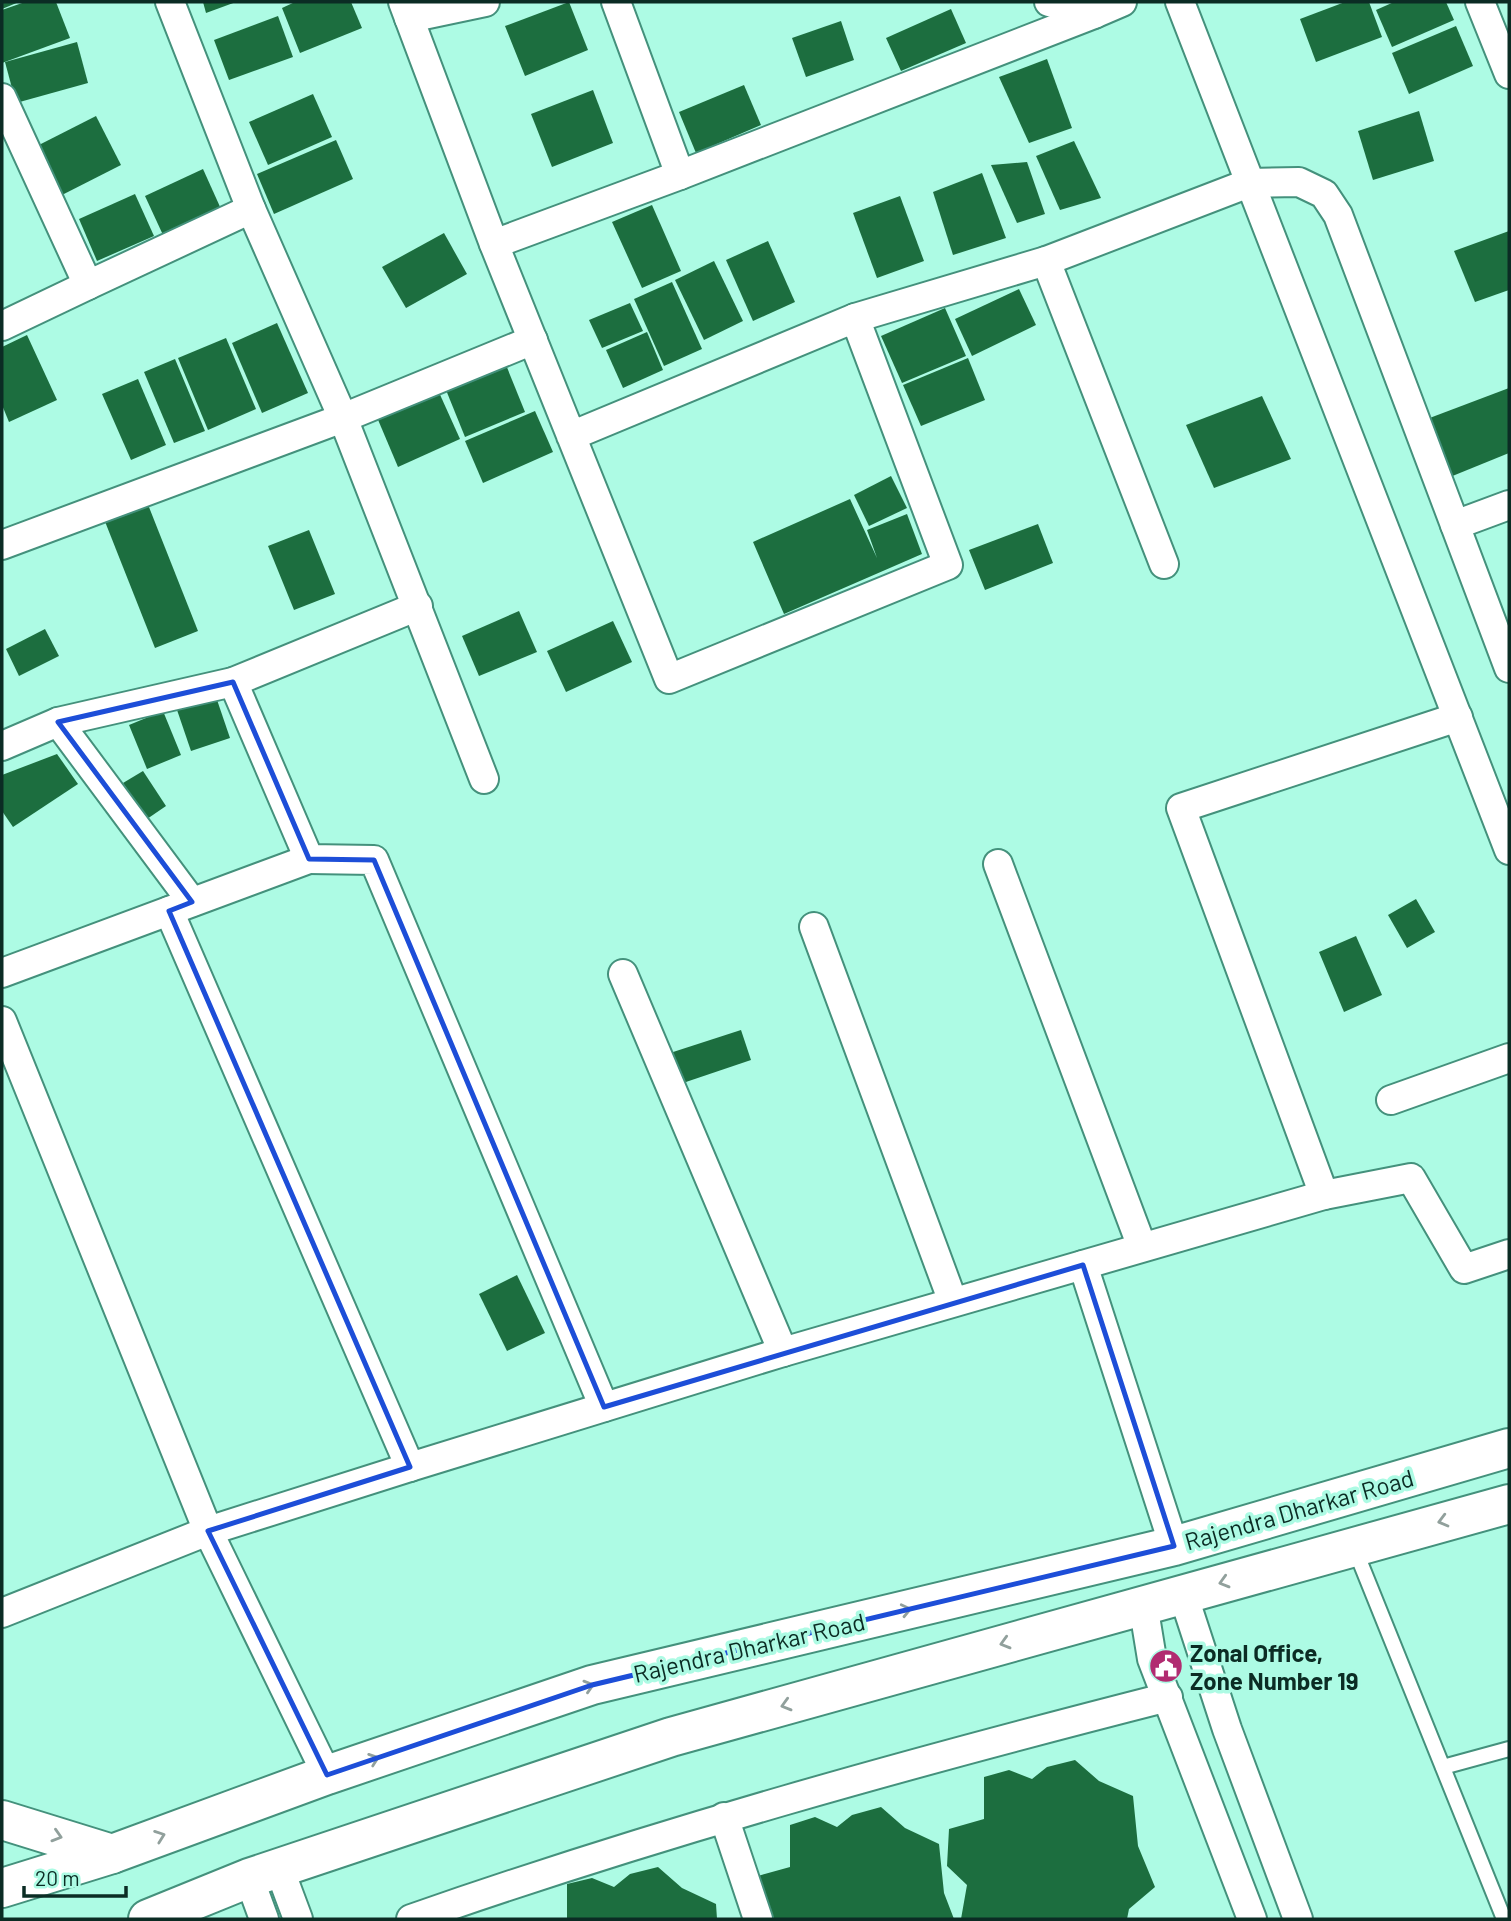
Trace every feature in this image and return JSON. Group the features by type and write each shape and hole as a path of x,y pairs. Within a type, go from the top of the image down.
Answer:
{"main road":[{"name":"Rajendra Dharkar Road","path":"2,1888 112,1854 327,1774 592,1685 1174,1546 1509,1448"},
{"name":"Rajendra Dharkar Road","path":"148,1919 264,1873 671,1737 1509,1504"},
{"path":"2,1820 112,1854"}],"street":[{"path":"170,2 251,209 342,418 418,606 484,779"},
{"path":"485,2 406,10 494,244 669,679 948,565 855,318"},
{"path":"616,2 680,175"},
{"path":"1049,2 1094,14"},
{"path":"494,244 680,175 1122,2"},
{"path":"1180,2 1509,850"},
{"path":"1493,16 1509,74"},
{"path":"2,99 88,285"},
{"path":"571,436 855,318 1046,261 1250,183 1299,182 1324,194 1338,215 1509,668"},
{"path":"2,326 251,209"},
{"path":"1046,261 1164,564"},
{"path":"2,545 342,418 533,341"},
{"path":"1455,525 1509,505"},
{"path":"2,747 58,722 233,682 418,606"},
{"path":"233,682 309,859"},
{"path":"1324,1195 1181,808 1458,716"},
{"path":"58,722 181,906 410,1467"},
{"path":"5,965 181,906 309,859 374,860 604,1407"},
{"path":"998,864 1143,1247"},
{"path":"814,928 953,1302"},
{"path":"623,974 783,1352"},
{"path":"2,1021 208,1531 327,1774"},
{"path":"1391,1100 1509,1058"},
{"path":"2,1612 208,1531 410,1467 783,1352 1324,1195 1411,1178 1464,1269 1509,1254"},
{"path":"1083,1265 1174,1546"},
{"path":"1183,1594 1227,1729 1298,1919"},
{"path":"1143,1604 1152,1659 1252,1919"},
{"path":"411,1919 724,1817 955,1751 1168,1697"},
{"path":"724,1817 758,1919"},
{"path":"264,1873 264,1919"},
{"path":"264,1873 298,1919"}],"lane":[{"path":"1354,1546 1504,1919"},
{"path":"1443,1767 1509,1749"}],"highlighted area":[{"path":"233,682 309,859 374,860 604,1407 1083,1265 1174,1546 592,1685 327,1775 208,1531 410,1467 169,911 192,902 58,722"}],"building":[{"path":"2,2 19,2 2,9"},
{"path":"25,2 56,2 70,38 2,63 2,10"},
{"path":"203,2 236,2 206,13"},
{"path":"295,2 351,2 362,28 300,53 282,8"},
{"path":"569,2 588,50 525,76 505,26"},
{"path":"1345,2 1369,2 1382,37 1316,62 1300,19"},
{"path":"1394,2 1446,2 1454,20 1392,47 1376,10"},
{"path":"951,9 966,43 901,71 886,38"},
{"path":"278,16 293,57 229,80 214,40"},
{"path":"841,21 854,60 806,77 792,38"},
{"path":"1456,26 1473,66 1409,94 1392,53"},
{"path":"77,42 88,83 16,103 5,62"},
{"path":"1047,59 1072,128 1029,143 999,77"},
{"path":"744,85 761,125 696,153 679,112"},
{"path":"593,90 613,143 552,167 531,114"},
{"path":"313,94 332,137 268,165 249,122"},
{"path":"1419,111 1434,161 1373,180 1358,131"},
{"path":"96,116 121,165 60,196 35,147"},
{"path":"336,140 353,179 274,214 257,174"},
{"path":"1074,141 1101,198 1060,210 1036,156"},
{"path":"1027,162 1045,214 1017,223 991,165"},
{"path":"203,169 221,209 163,235 145,196"},
{"path":"982,173 1006,238 953,255 933,192"},
{"path":"135,194 154,236 97,261 79,219"},
{"path":"900,196 924,261 877,278 853,213"},
{"path":"652,205 681,271 642,288 612,222"},
{"path":"1509,231 1509,290 1475,302 1454,251"},
{"path":"444,233 467,274 406,308 382,267"},
{"path":"768,241 795,302 753,321 726,260"},
{"path":"714,261 743,321 704,340 675,280"},
{"path":"672,282 702,349 664,366 634,299"},
{"path":"1019,289 1036,325 972,356 955,319"},
{"path":"630,303 643,331 602,348 589,320"},
{"path":"945,308 966,356 902,383 881,336"},
{"path":"277,323 308,393 262,413 232,343"},
{"path":"647,332 663,370 623,388 606,350"},
{"path":"27,335 57,400 9,422 2,405 2,347"},
{"path":"226,338 256,409 208,430 178,358"},
{"path":"968,358 985,400 921,426 903,385"},
{"path":"175,359 205,431 174,443 144,372"},
{"path":"504,360 525,412 465,437 444,385"},
{"path":"138,379 166,445 131,460 102,394"},
{"path":"437,388 460,439 398,467 376,415"},
{"path":"1509,388 1509,453 1450,477 1427,419"},
{"path":"1262,396 1291,459 1214,488 1186,425"},
{"path":"535,411 553,452 483,483 465,441"},
{"path":"891,476 907,508 869,526 854,495"},
{"path":"145,497 198,631 155,648 102,514"},
{"path":"850,499 877,558 867,530 907,514 922,554 784,614 753,542"},
{"path":"1038,524 1053,563 985,590 969,550"},
{"path":"309,530 335,594 294,610 268,546"},
{"path":"519,611 537,652 479,676 462,636"},
{"path":"613,621 632,662 566,692 547,651"},
{"path":"45,629 59,656 19,676 6,649"},
{"path":"215,694 230,738 191,751 176,707"},
{"path":"163,711 181,755 147,769 129,725"},
{"path":"57,754 78,784 13,827 2,811 2,775"},
{"path":"143,771 166,806 147,819 123,783"},
{"path":"1416,899 1435,932 1407,948 1388,915"},
{"path":"1356,936 1382,995 1344,1012 1319,952"},
{"path":"741,1030 751,1060 680,1084 670,1053"},
{"path":"517,1275 545,1333 507,1351 479,1294"},
{"path":"1075,1760 1099,1781 1133,1796 1138,1846 1155,1887 1129,1909 1127,1919 961,1919 967,1885 947,1866 949,1829 984,1819 984,1777 1009,1770 1032,1779 1047,1767"},
{"path":"881,1807 905,1828 939,1844 944,1893 954,1919 759,1919 754,1877 790,1867 790,1825 815,1817 837,1827 852,1815"},
{"path":"658,1867 682,1888 716,1904 717,1919 567,1919 567,1884 592,1878 614,1887 630,1874"}],"place":[{"name":"Zonal Office, Zone Number 19","path":"1166,1666"}]}
